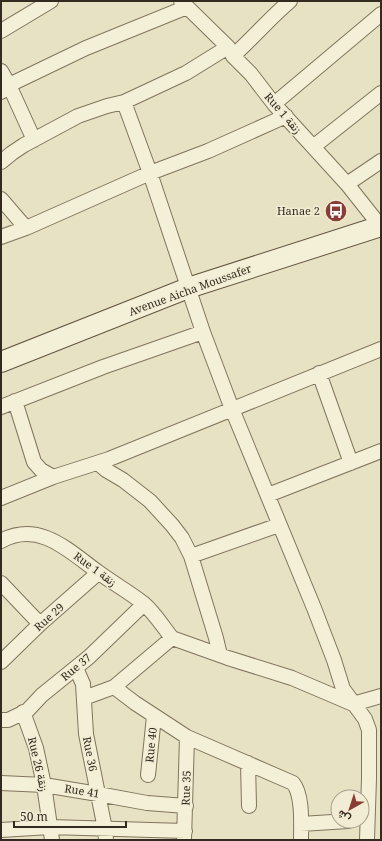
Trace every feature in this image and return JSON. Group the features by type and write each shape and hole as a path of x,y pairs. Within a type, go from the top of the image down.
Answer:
{"street":[{"path":"1,30 51,1"},
{"path":"1,162 12,153 78,116 124,102 231,52 250,41 272,17 290,1"},
{"path":"5,89 86,48 184,4"},
{"name":"Rue 1 زنقة","path":"184,4 251,74 274,104 313,148 326,159 381,226"},
{"path":"274,104 381,14"},
{"path":"1,72 5,89 34,140"},
{"path":"313,148 381,93"},
{"path":"124,102 150,173 203,332 232,409 326,639 343,688 365,719 369,730 368,789"},
{"path":"1,237 26,228 150,173 208,151 286,116"},
{"path":"347,184 381,161"},
{"path":"1,199 26,228"},
{"name":"Avenue Aicha Moussafer","path":"1,362 188,288 381,226"},
{"path":"1,406 103,367 203,332"},
{"path":"1,498 53,477 98,463 381,349"},
{"path":"319,373 351,462"},
{"path":"15,401 34,462 41,470 53,477"},
{"path":"268,495 381,451"},
{"path":"98,463 150,501 179,533 191,556 220,655"},
{"path":"191,556 279,525"},
{"name":"Rue 1 زنقة","path":"1,541 17,535 30,534 52,540 78,556 98,573 144,604 172,638"},
{"name":"Rue 29","path":"1,662 40,624 98,573"},
{"path":"1,583 40,624"},
{"name":"Rue 37","path":"1,720 8,720 32,705 42,695 76,668 144,604"},
{"path":"84,698 114,687 172,638 292,678 353,704 381,696"},
{"name":"Rue 36","path":"76,668 83,684 86,734 106,834"},
{"path":"114,687 154,716 187,737 248,762 293,783 300,799 301,840"},
{"name":"Rue 26 زنقة","path":"23,712 36,748 44,785 51,833"},
{"name":"Rue 40","path":"148,775 154,716"},
{"name":"Rue 35","path":"184,836 187,737"},
{"path":"248,762 249,806"},
{"name":"Rue 41","path":"1,783 44,785 146,803 186,806"},
{"path":"301,824 330,822"},
{"path":"365,829 367,840"},
{"path":"1,830 51,833 184,836"}],"place":[{"name":"Hanae 2","path":"336,211"}]}
